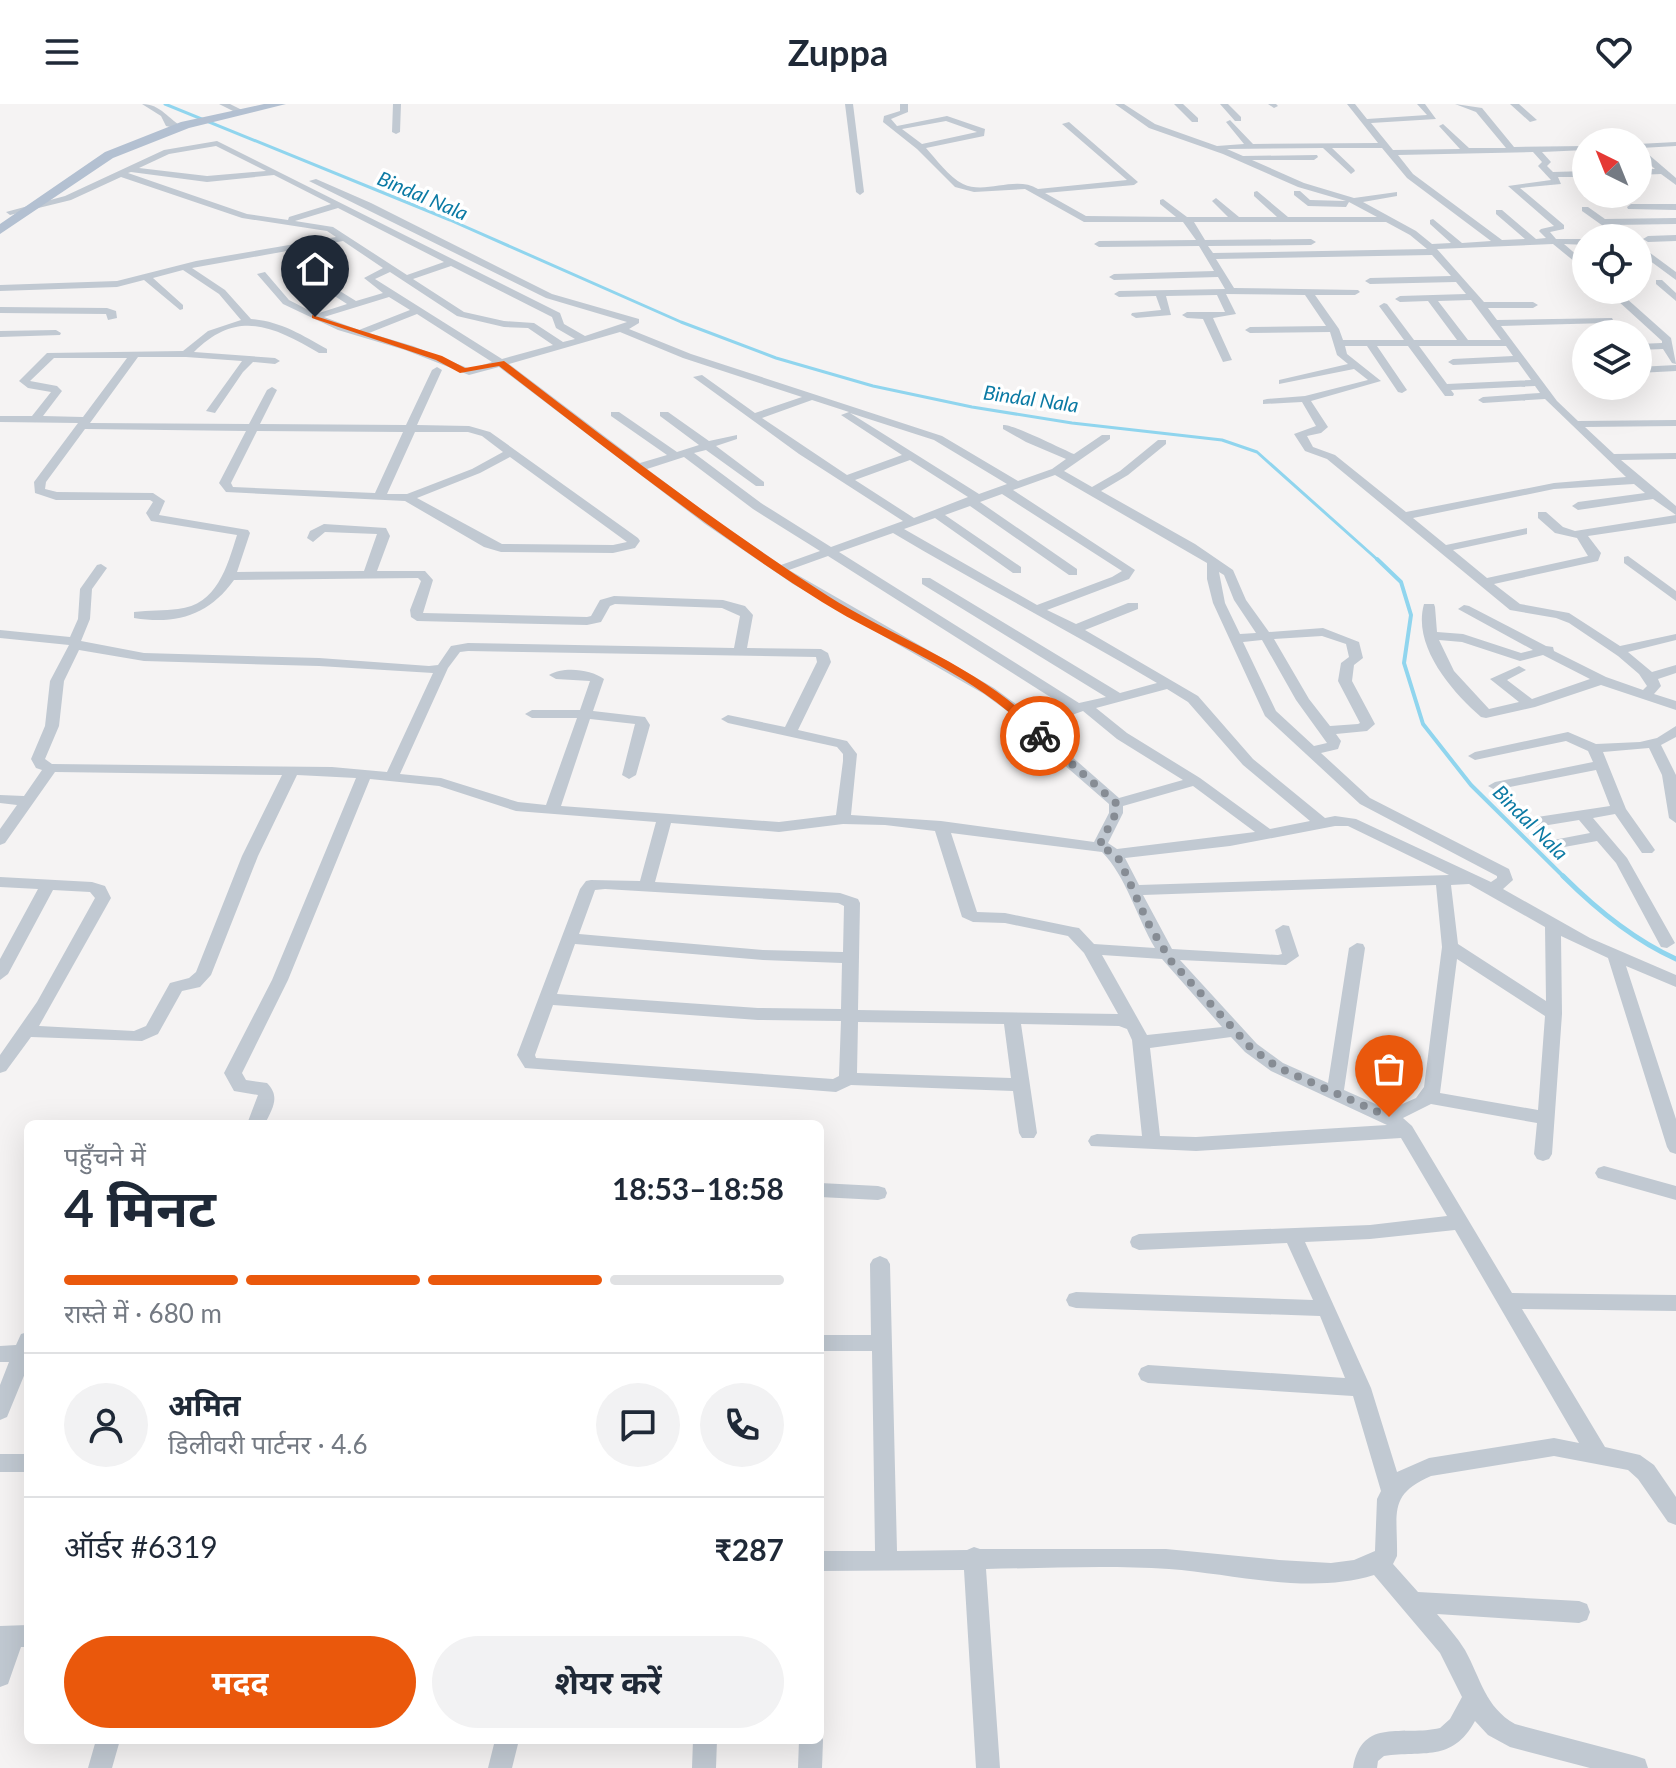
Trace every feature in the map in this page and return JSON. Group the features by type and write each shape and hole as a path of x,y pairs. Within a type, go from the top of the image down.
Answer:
{"main road":[{"path":"241,111 262,104"},
{"path":"5,216 73,166 96,153 178,125 280,104"},
{"path":"0,230 109,155 178,125"}],"street":[{"path":"146,104 178,125"},
{"path":"223,104 241,111"},
{"path":"396,132 397,104"},
{"path":"849,104 860,192"},
{"path":"904,104 904,112 886,120 962,187 1033,189 1134,182 1066,124"},
{"path":"1119,104 1152,126 1213,147 1309,188 1357,202 1432,249 1496,323 1547,396 1610,457 1675,512"},
{"path":"1178,104 1195,120"},
{"path":"1224,104 1250,146"},
{"path":"1351,104 1424,188 1500,243"},
{"path":"1368,121 1433,117 1421,104"},
{"path":"1450,104 1458,114"},
{"path":"1459,104 1479,110 1512,150"},
{"path":"1514,104 1533,120"},
{"path":"897,128 947,118 983,132 920,147"},
{"path":"1443,126 1467,151"},
{"path":"5,216 68,198 126,169 178,149 212,142 556,315 560,326 585,340"},
{"path":"1652,147 1676,144"},
{"path":"1213,147 1324,145 1467,151 1572,148"},
{"path":"1324,145 1351,171"},
{"path":"1535,149 1547,162 1542,166 1557,182 1512,186 1561,227 1544,231 1572,256"},
{"path":"1240,158 1314,157"},
{"path":"1652,160 1671,177"},
{"path":"262,274 286,302 315,317 439,358 463,371 585,340 635,323 549,296 368,205 281,167 263,167"},
{"path":"126,169 187,168"},
{"path":"126,169 207,179 274,173"},
{"path":"126,169 245,216 330,229 461,314 504,324 530,325 562,346"},
{"path":"1551,175 1572,174"},
{"path":"1033,189 1084,219 1390,220"},
{"path":"1297,193 1311,203 1357,202 1394,194"},
{"path":"1257,194 1286,220"},
{"path":"1216,201 1237,220"},
{"path":"1163,202 1188,220 1211,256 1220,274 1231,314 1187,315"},
{"path":"286,220 337,205"},
{"path":"1652,207 1676,207"},
{"path":"1585,209 1607,224"},
{"path":"1499,212 1533,241"},
{"path":"1604,222 1676,221"},
{"path":"1433,222 1459,245"},
{"path":"0,288 88,287 347,238"},
{"path":"1652,239 1676,238"},
{"path":"1211,256 1432,249 1533,241 1572,242"},
{"path":"1099,244 1311,242"},
{"path":"1652,258 1676,277"},
{"path":"406,278 450,263"},
{"path":"184,267 222,292 247,320"},
{"path":"391,268 369,278 389,294 501,363 709,521 827,600 989,691 1116,803 1116,813 1099,846"},
{"path":"1114,277 1220,274"},
{"path":"145,276 180,307"},
{"path":"1370,281 1459,279"},
{"path":"319,282 354,304"},
{"path":"1659,282 1676,298"},
{"path":"1308,292 1334,329 1342,355 1376,381 1401,392 1370,343"},
{"path":"1119,294 1355,292"},
{"path":"1136,315 1167,313 1160,293"},
{"path":"315,317 389,294"},
{"path":"1431,298 1465,343"},
{"path":"1400,299 1533,305"},
{"path":"1627,304 1661,334 1669,346 1668,352 1676,361"},
{"path":"1384,306 1446,391 1537,383"},
{"path":"0,310 102,311 111,312 112,318"},
{"path":"360,333 416,311"},
{"path":"1207,316 1227,360"},
{"path":"186,354 202,338 247,320 276,326 323,351"},
{"path":"1496,323 1572,321"},
{"path":"621,329 687,356 946,442 1018,486"},
{"path":"1250,330 1334,329"},
{"path":"0,334 56,333"},
{"path":"1661,334 1676,333"},
{"path":"1340,343 1509,343"},
{"path":"1652,347 1669,346"},
{"path":"35,419 57,391 52,387 31,386 24,381 48,356 61,353 186,354 275,361"},
{"path":"136,353 40,482 39,491 56,496 153,497 159,501 152,513 155,518 244,533 230,576 213,601 180,614 139,615"},
{"path":"211,411 250,359"},
{"path":"1453,362 1520,359"},
{"path":"1283,382 1354,366"},
{"path":"1652,369 1676,368"},
{"path":"379,498 437,370"},
{"path":"698,377 911,521"},
{"path":"725,394 758,380"},
{"path":"1267,402 1305,399 1376,381"},
{"path":"272,390 225,483 230,490 408,498 476,471 511,452"},
{"path":"1483,400 1547,396"},
{"path":"753,417 812,397"},
{"path":"1305,399 1322,427 1300,434 1309,449 1331,457 1515,607 1532,613 1561,615 1615,651 1650,677 1654,686 1646,695"},
{"path":"828,403 911,456 1073,572"},
{"path":"615,414 897,597 1081,707 1195,781 1269,835"},
{"path":"664,414 760,484"},
{"path":"0,419 479,432 632,537 631,545 613,549 501,548 488,544 408,498"},
{"path":"1576,424 1676,423"},
{"path":"1007,427 1077,459"},
{"path":"641,467 733,437"},
{"path":"781,569 1056,471 1106,437"},
{"path":"1093,491 1124,473 1162,442"},
{"path":"847,479 911,456"},
{"path":"1610,457 1676,456"},
{"path":"1056,471 1229,573 1235,590 1334,744 1310,751"},
{"path":"1403,516 1554,486 1637,480"},
{"path":"1004,490 1129,570 1116,580 1037,609"},
{"path":"1578,506 1655,495"},
{"path":"1542,515 1564,533 1581,535 1675,512"},
{"path":"935,513 1017,570"},
{"path":"313,538 316,531 329,528 382,531 384,536 369,574"},
{"path":"893,528 987,585 1075,629 1170,684 1202,707 1248,762 1323,824"},
{"path":"1443,549 1523,531"},
{"path":"1485,582 1597,556 1581,535"},
{"path":"1628,560 1676,597"},
{"path":"1213,562 1213,579 1219,603 1238,638 1265,706 1345,786 1372,806 1504,873 1507,877 1505,880 1492,889"},
{"path":"101,568 86,589 84,619 57,681 52,726 38,759 41,765 51,768 292,770 392,776 441,782 516,806 552,810 779,827 843,819 885,820 1099,846 1115,854 1269,835 1343,820 1359,824 1492,889 1553,925 1615,956 1673,980 1669,985 1676,997"},
{"path":"230,576 425,575 427,580 415,614 424,618 587,621 596,619 605,603 614,600 730,605 747,615 740,650"},
{"path":"926,581 1115,696"},
{"path":"1075,629 1133,606"},
{"path":"1429,607 1435,651 1483,712 1489,714 1530,704 1601,680"},
{"path":"1464,609 1601,680 1676,706"},
{"path":"1238,638 1323,632 1352,642 1356,658 1348,663 1345,681 1368,724 1362,728 1325,731"},
{"path":"0,634 75,642 144,657 442,668"},
{"path":"1431,636 1473,641 1520,657 1548,650"},
{"path":"1615,651 1672,637"},
{"path":"392,776 442,668 456,649 468,647 814,651 823,656 821,673 790,732"},
{"path":"1650,677 1676,669"},
{"path":"1519,670 1497,679 1530,704"},
{"path":"552,810 597,679 587,675 556,675"},
{"path":"1030,725 1115,696 1170,684"},
{"path":"532,714 587,714 642,722 629,775"},
{"path":"728,719 836,742 846,748 850,761 843,819"},
{"path":"1475,756 1561,737 1572,737 1594,748 1653,743 1676,730"},
{"path":"1653,743 1669,775 1676,818"},
{"path":"1594,748 1619,809 1647,850"},
{"path":"1495,786 1600,765"},
{"path":"0,840 51,768"},
{"path":"30,1031 136,1037 152,1030 176,987 194,983 203,975 250,856 292,770"},
{"path":"258,1120 267,1099 266,1093 261,1088 240,1086 233,1073 275,993 365,774"},
{"path":"1116,803 1195,781"},
{"path":"0,799 26,801"},
{"path":"1524,824 1619,809"},
{"path":"1582,814 1631,875 1667,943"},
{"path":"646,887 664,820"},
{"path":"941,826 968,913 981,918 1005,918 1073,932 1090,949 1141,1040 1152,1142"},
{"path":"1548,845 1600,836"},
{"path":"1115,854 1167,955 1264,1060 1389,1117 1406,1131 1598,1455"},
{"path":"1135,890 1471,879"},
{"path":"1389,1117 1428,1097 1433,1089 1450,947 1443,880"},
{"path":"0,882 92,887 100,890 103,898 67,969 30,1031 0,1067"},
{"path":"0,974 48,885"},
{"path":"848,1079 853,907 848,900 591,885 568,938 526,1055 531,1064 539,1067 836,1086 848,1079 1023,1085"},
{"path":"1543,1154 1554,1014 1553,925"},
{"path":"1090,949 1285,960 1291,953 1283,930"},
{"path":"568,938 763,955 851,958"},
{"path":"1450,947 1554,1014"},
{"path":"1335,1094 1357,948"},
{"path":"1615,956 1676,1147"},
{"path":"547,999 705,1011 1129,1022"},
{"path":"1012,1021 1028,1133"},
{"path":"1141,1040 1158,1041 1235,1031"},
{"path":"1428,1097 1546,1118"},
{"path":"1097,1141 1196,1144 1406,1131"},
{"path":"1604,1173 1676,1193"},
{"path":"824,1190 878,1193"},
{"path":"1139,1242 1293,1236 1460,1222"},
{"path":"1293,1236 1361,1388 1392,1491"},
{"path":"880,1264 886,1560"},
{"path":"1076,1300 1327,1308"},
{"path":"1509,1301 1674,1306"},
{"path":"824,1343 880,1343"},
{"path":"0,1354 24,1347"},
{"path":"0,1411 24,1350"},
{"path":"1148,1374 1361,1388"},
{"path":"824,1561 1062,1555 1180,1559 1283,1571 1337,1572 1379,1564 1388,1550 1387,1506 1392,1491 1408,1476 1429,1467 1554,1447 1623,1459 1640,1467 1676,1515"},
{"path":"0,1463 24,1463"},
{"path":"974,1557 988,1768"},
{"path":"1379,1564 1450,1647 1488,1722 1510,1735 1636,1768"},
{"path":"1412,1602 1579,1612"},
{"path":"0,1676 14,1636"},
{"path":"1365,1768 1369,1753 1379,1744 1433,1741 1450,1735 1474,1698"},
{"path":"100,1768 107,1744"},
{"path":"500,1768 506,1744"},
{"path":"704,1768 705,1744"},
{"path":"810,1768 811,1744"}],"waterway":[{"name":"Bindal Nala","path":"165,104 450,220 681,322 776,358 873,386 972,407 1072,423 1222,440 1257,452 1379,561"},
{"name":"Bindal Nala","path":"1377,559 1401,582 1411,615 1404,663 1423,724 1471,785 1565,878"},
{"name":"Bindal Nala","path":"1563,876 1616,923 1676,959"}],"way so far":[{"path":"1040,736 1116,803 1112,824 1099,846 1107,848 1120,861 1148,923 1171,961 1192,985 1264,1060 1389,1117"}],"route":[{"path":"315,317 439,358 463,371 501,363 709,521 827,600 989,691 1015,710 1040,736"}]}
